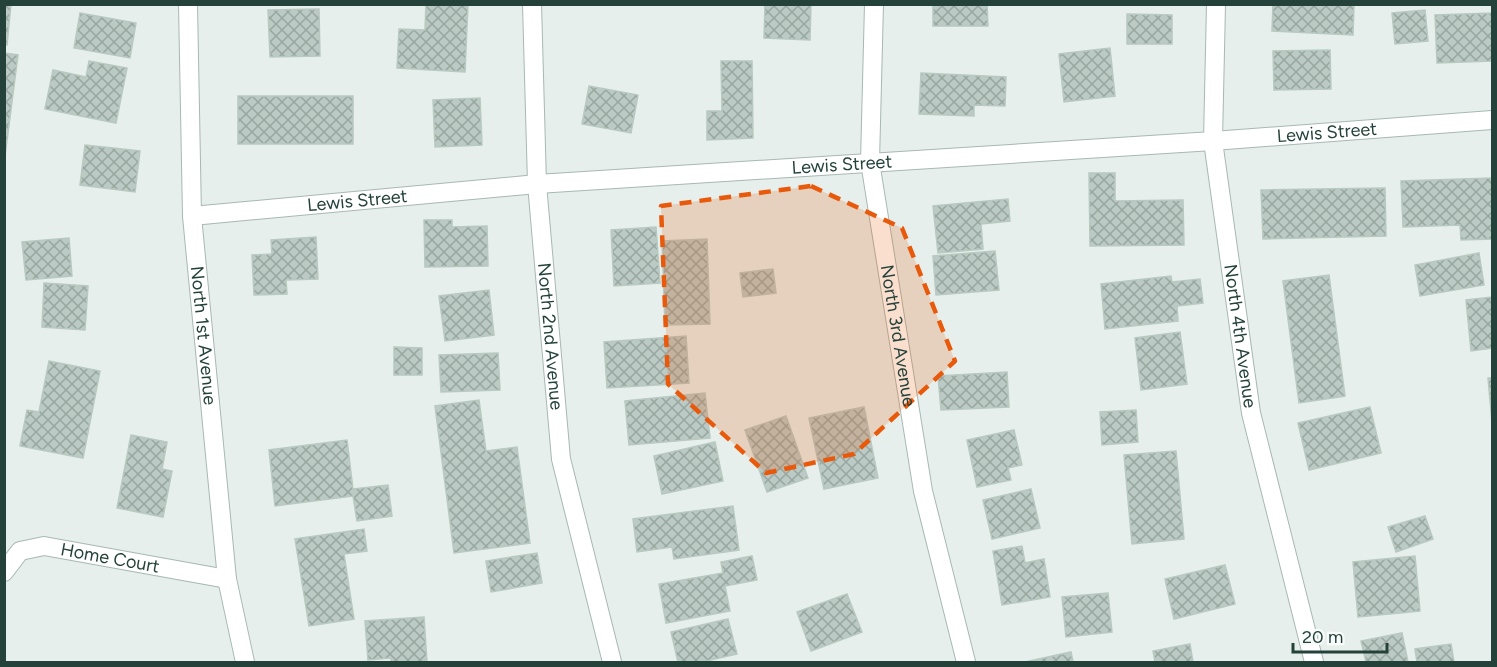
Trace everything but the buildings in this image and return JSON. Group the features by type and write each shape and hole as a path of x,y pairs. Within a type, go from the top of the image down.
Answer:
{"street":[{"name":"North 1st Avenue","path":"188,4 192,216 227,579 245,663"},
{"name":"North 2nd Avenue","path":"532,4 537,184 561,459 612,663"},
{"name":"North 3rd Avenue","path":"874,4 870,162 923,491 966,663"},
{"name":"North 4th Avenue","path":"1216,4 1213,141 1251,413 1314,663"},
{"name":"Lewis Street","path":"192,216 537,184 1213,141 1492,120"},
{"name":"Home Court","path":"4,572 20,551 44,546 227,579"}],"highlighted area":[{"path":"811,186 902,228 955,361 854,454 766,473 668,384 661,206"}]}
